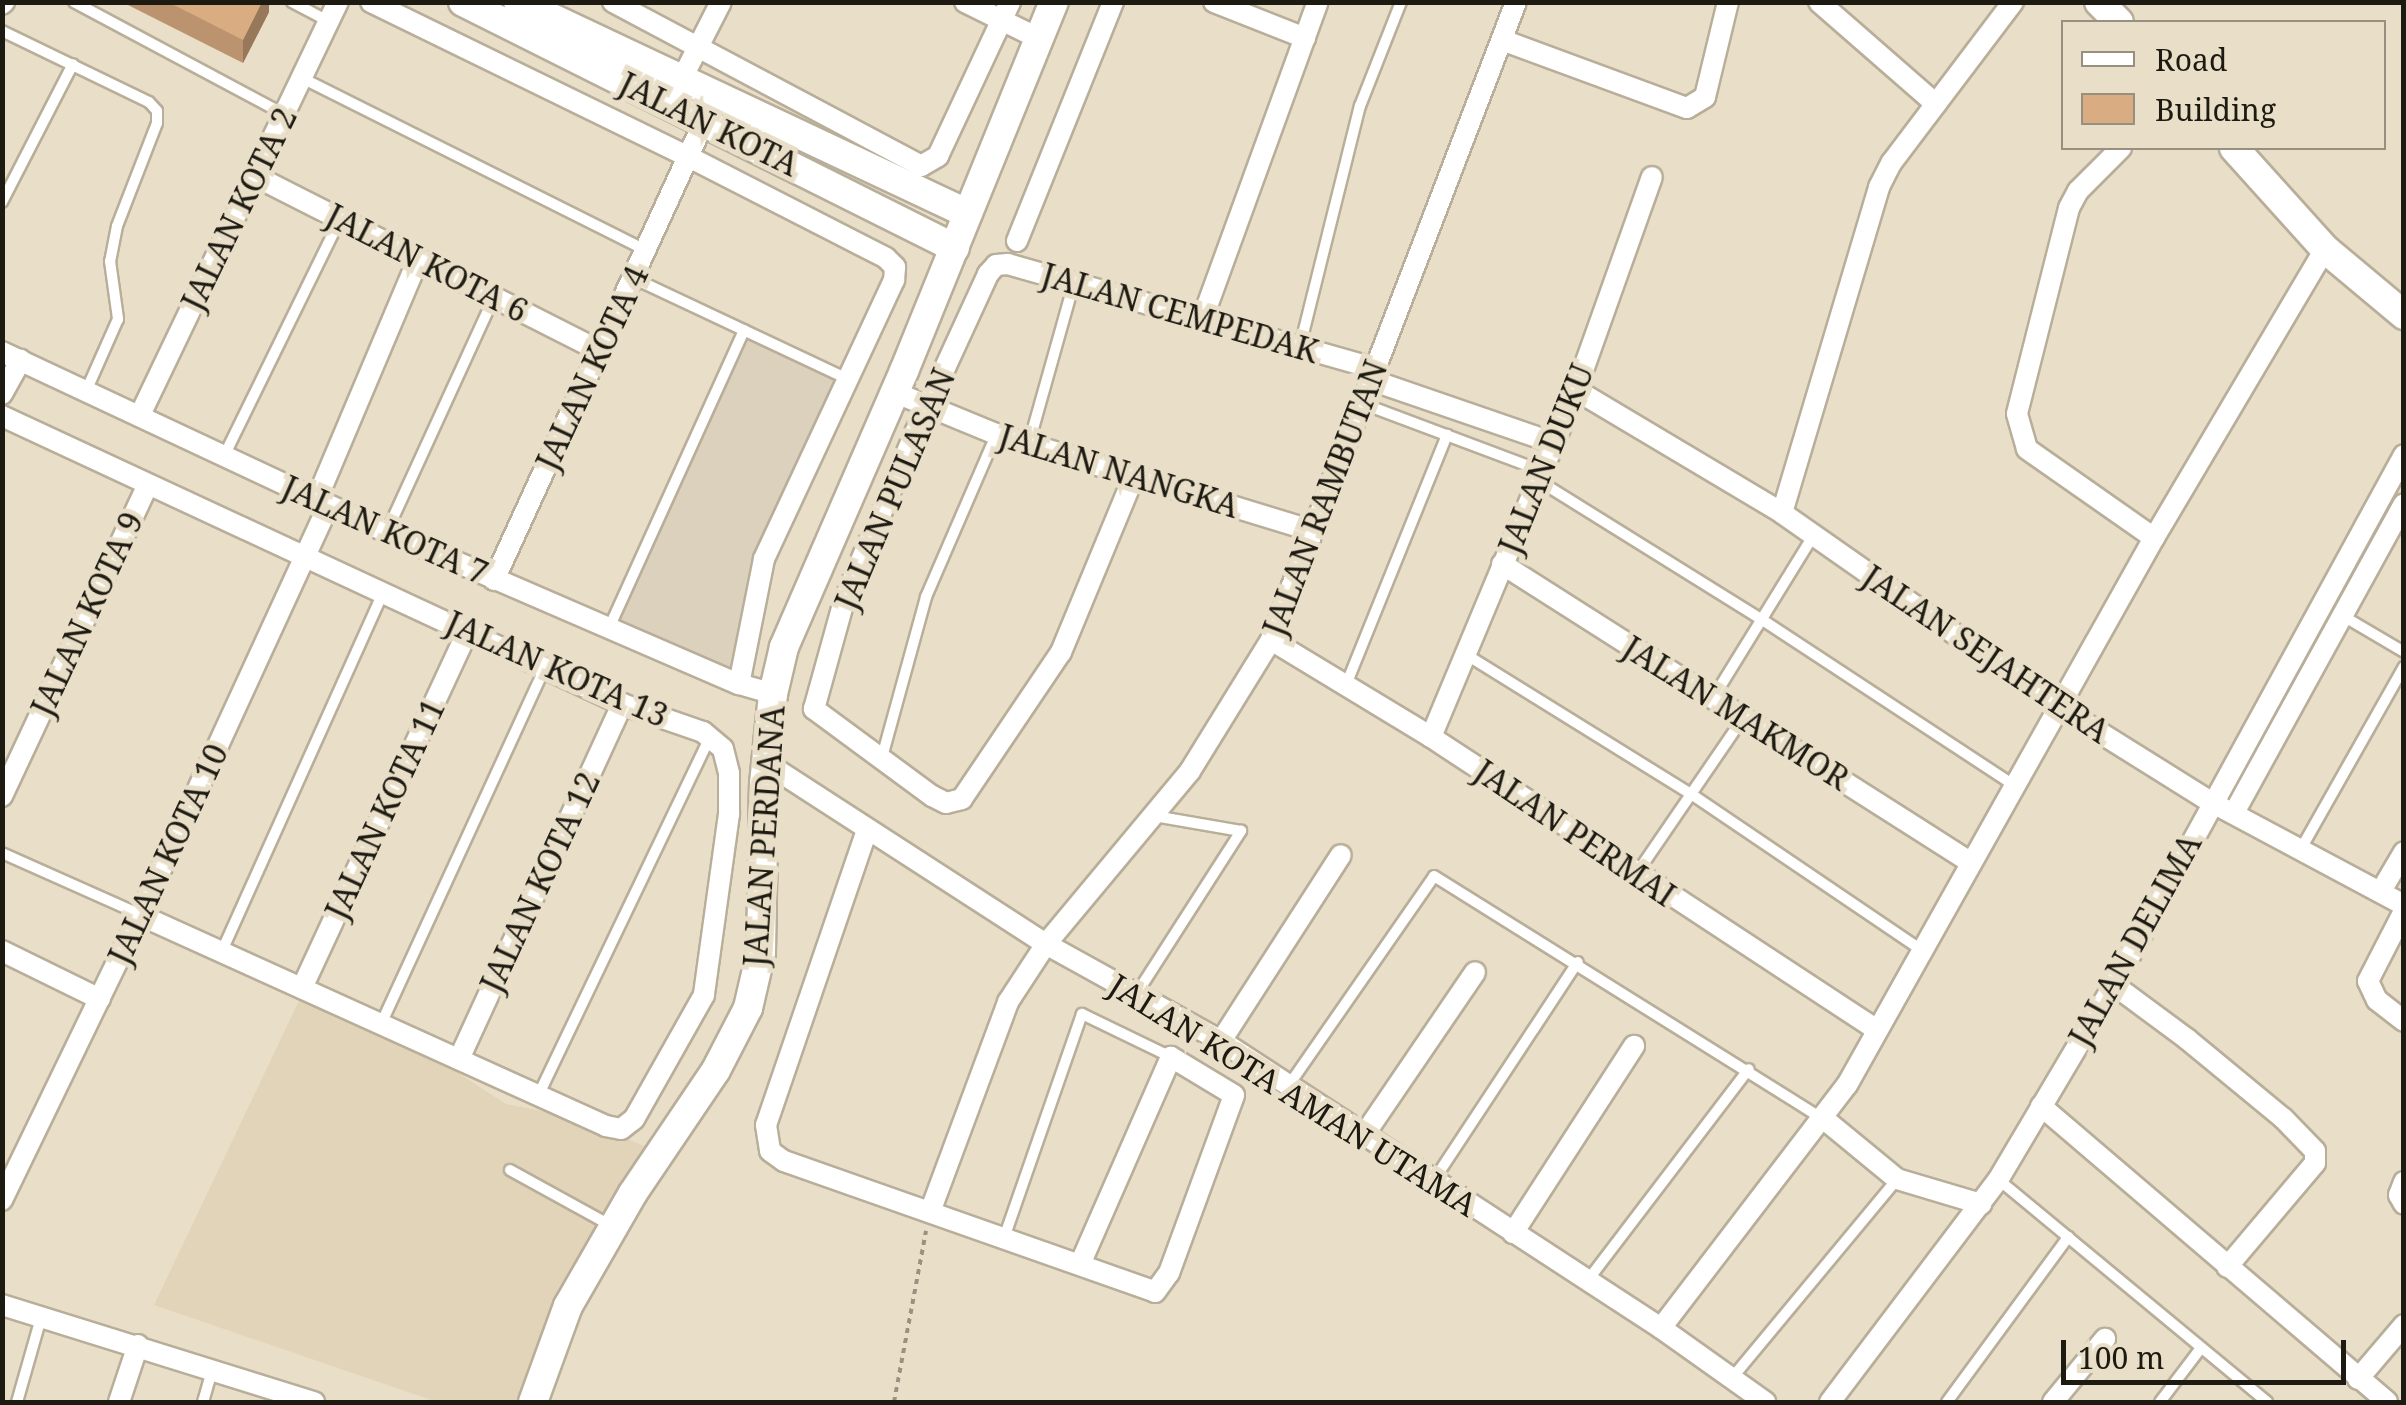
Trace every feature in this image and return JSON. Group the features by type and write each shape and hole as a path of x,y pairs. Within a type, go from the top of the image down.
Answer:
{"street":[{"path":"371,2 689,157 891,262 894,280 764,559 739,684"},
{"name":"JALAN KOTA","path":"463,2 710,109 968,214"},
{"name":"JALAN KOTA","path":"518,2 674,92"},
{"path":"612,2 921,166 938,156 1006,12"},
{"path":"674,92 721,2"},
{"path":"965,2 1006,12 1040,39"},
{"name":"JALAN PERDANA","path":"533,1402 556,1329 613,1227 716,1070 748,1008 760,952 766,763 784,647 955,248 1054,2"},
{"path":"1017,241 1112,2"},
{"path":"1214,2 1305,38"},
{"path":"1202,320 1318,2"},
{"name":"JALAN RAMBUTAN","path":"930,1212 1002,1015 1046,944 1206,748 1271,640 1310,530 1516,2"},
{"path":"1502,40 1680,107 1693,106 1705,97 1728,2"},
{"path":"1820,2 1936,104"},
{"path":"1782,514 1879,187 2013,2"},
{"path":"2099,2 2117,20"},
{"name":"JALAN KOTA 2","path":"140,415 334,12"},
{"name":"JALAN KOTA 4","path":"494,580 710,109"},
{"name":"JALAN KOTA","path":"710,109 955,248"},
{"path":"2119,150 2078,191 2069,208 2044,322 2022,383 2017,414 2027,449 2154,538"},
{"path":"2236,150 2326,249 2404,315"},
{"name":"JALAN KOTA 6","path":"255,176 600,351"},
{"name":"JALAN DUKU","path":"1431,737 1576,390 1652,177"},
{"path":"1661,1328 1824,1119 2154,538 2326,249"},
{"name":"JALAN KOTA 10","path":"2,1200 308,556 322,503 418,259"},
{"name":"JALAN CEMPEDAK","path":"988,274 1002,263 1300,347 1554,443"},
{"name":"JALAN PULASAN","path":"882,757 814,709 844,601 988,274"},
{"path":"2,394 12,356"},
{"name":"JALAN KOTA 7","path":"12,356 494,580 739,684 774,694"},
{"name":"JALAN SEJAHTERA","path":"1576,390 1782,514 2058,707 2211,802 2235,811 2381,891 2404,908"},
{"name":"JALAN NANGKA","path":"894,392 996,434 1310,530"},
{"name":"JALAN KOTA 13","path":"2,416 147,487 308,556 622,704 710,736 724,749 730,773 729,814 704,995 634,1120 621,1129 538,1096"},
{"name":"JALAN DELIMA","path":"1830,1402 1998,1180 2114,985 2404,455"},
{"path":"882,757 938,800 954,803 968,794 1061,652 1134,476"},
{"name":"JALAN KOTA 9","path":"2,796 147,487"},
{"name":"JALAN DELIMA","path":"2235,811 2404,504"},
{"name":"JALAN MAKMOR","path":"1502,564 1970,862"},
{"name":"JALAN KOTA 11","path":"302,988 468,630"},
{"name":"JALAN PERMAI","path":"1271,640 1431,737 1636,875 1878,1030"},
{"name":"JALAN KOTA 12","path":"459,1059 622,704"},
{"name":"JALAN KOTA AMAN UTAMA","path":"766,763 1046,944 1221,1041 1661,1328 1765,1402"},
{"path":"868,830 766,1125 766,1143 784,1161 1156,1292 1169,1273 1236,1098 1171,1057 1080,1264"},
{"path":"2381,891 2404,852"},
{"path":"1221,1041 1341,854"},
{"path":"2404,908 2368,982 2373,995 2404,1022"},
{"path":"140,915 538,1096"},
{"path":"2,952 100,998"},
{"path":"1364,1136 1475,972"},
{"path":"2114,985 2187,1038 2283,1118 2315,1151 2315,1162 2227,1266"},
{"path":"1513,1234 1634,1046"},
{"path":"2041,1106 2387,1402"},
{"path":"1824,1119 1897,1179 1981,1204"},
{"path":"2403,1182 2400,1194 2404,1204"},
{"path":"2,1305 138,1345 303,1401"},
{"path":"2358,1379 2404,1324"},
{"path":"2053,1402 2105,1339"},
{"path":"120,1402 138,1345"}],"lane":[{"path":"74,2 284,114"},
{"path":"292,2 334,12"},
{"path":"1300,347 1360,106 1400,2"},
{"path":"2,31 149,102 158,117 110,261 118,319 87,389"},
{"path":"2,202 73,64"},
{"path":"302,78 646,250"},
{"path":"224,456 340,220"},
{"path":"633,278 849,379"},
{"path":"1029,444 1074,283"},
{"path":"387,532 494,297"},
{"path":"608,628 744,330"},
{"path":"1361,403 1448,435 1541,476 2014,785"},
{"path":"882,757 926,598 996,434"},
{"path":"1346,686 1448,435"},
{"path":"1713,698 1813,536"},
{"path":"222,952 384,591"},
{"path":"2343,616 2404,652"},
{"path":"1465,654 1691,794 1921,950"},
{"path":"2302,848 2404,667"},
{"path":"382,1024 545,668"},
{"path":"1636,875 1744,717"},
{"path":"538,1096 710,736"},
{"path":"1136,993 1242,831 1153,816"},
{"path":"2,853 140,915"},
{"path":"1288,1085 1431,876 1578,962 1824,1119"},
{"path":"1433,1181 1578,962"},
{"path":"1004,1238 1082,1014 1171,1057"},
{"path":"1587,1281 1748,1069"},
{"path":"510,1170 613,1227"},
{"path":"1732,1378 1897,1179"},
{"path":"1998,1180 2267,1402"},
{"path":"1946,1402 2068,1237"},
{"path":"17,1402 41,1317"},
{"path":"2160,1402 2201,1348"},
{"path":"203,1402 212,1369"}],"path":[{"path":"894,1402 930,1212"}],"shaded area":[{"path":"742,324 858,378 770,562 745,693 603,632"},
{"path":"306,986 368,1015 506,1104 575,1117 649,1148 556,1299 520,1402 437,1402 154,1305"}],"building":[{"path":"168,2 262,2 243,40"}]}
